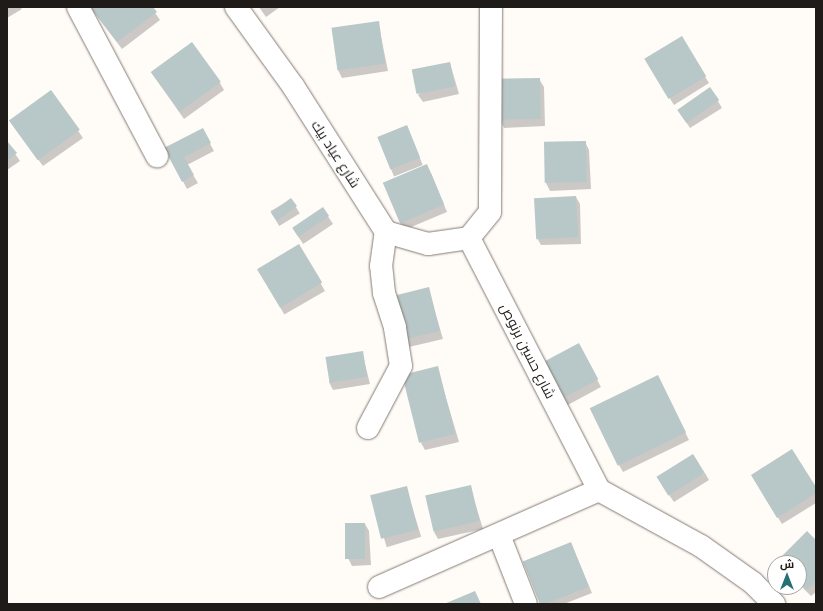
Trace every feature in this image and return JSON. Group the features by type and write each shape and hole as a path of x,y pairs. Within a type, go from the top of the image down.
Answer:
{"street":[{"path":"78,7 157,156"},
{"name":"شارع عياد بيك","path":"236,7 386,232"},
{"path":"368,428 401,366 396,327 384,293 381,266 386,232 428,244 469,238 490,212 491,7"},
{"name":"شارع حسين برنوص","path":"469,238 599,490"},
{"path":"378,587 599,490 701,546 753,583 774,604"},
{"path":"499,535 526,604"}],"building":[{"path":"90,7 153,7 157,12 117,42"},
{"path":"379,21 385,64 337,70 331,28"},
{"path":"682,36 706,76 668,99 644,59"},
{"path":"192,42 221,82 180,112 151,72"},
{"path":"450,62 455,87 416,94 412,69"},
{"path":"540,78 541,119 499,120 498,79"},
{"path":"710,87 719,100 686,123 677,110"},
{"path":"51,90 80,130 38,160 9,121"},
{"path":"407,125 420,157 390,169 377,137"},
{"path":"203,128 211,143 184,157 194,175 182,182 164,148"},
{"path":"7,141 17,153 7,160"},
{"path":"586,141 587,182 545,183 544,142"},
{"path":"427,164 444,205 400,223 383,183"},
{"path":"576,196 578,237 536,239 534,198"},
{"path":"291,198 297,206 277,221 271,213"},
{"path":"323,207 329,216 298,237 292,228"},
{"path":"299,244 322,283 280,308 257,269"},
{"path":"429,287 440,331 403,340 392,296"},
{"path":"579,343 598,379 560,399 541,363"},
{"path":"363,351 367,377 330,383 325,357"},
{"path":"438,366 455,434 419,443 402,375"},
{"path":"658,375 686,433 618,466 590,408"},
{"path":"792,449 816,487 816,493 777,518 751,475"},
{"path":"693,454 705,473 668,495 657,477"},
{"path":"471,485 479,521 434,532 425,496"},
{"path":"407,486 418,530 381,539 370,495"},
{"path":"345,523 365,523 365,559 345,559"},
{"path":"807,531 816,540 816,580 807,590 807,555 783,555"},
{"path":"571,542 589,587 546,604 540,604 523,561"},
{"path":"475,591 481,604 444,604"}]}
